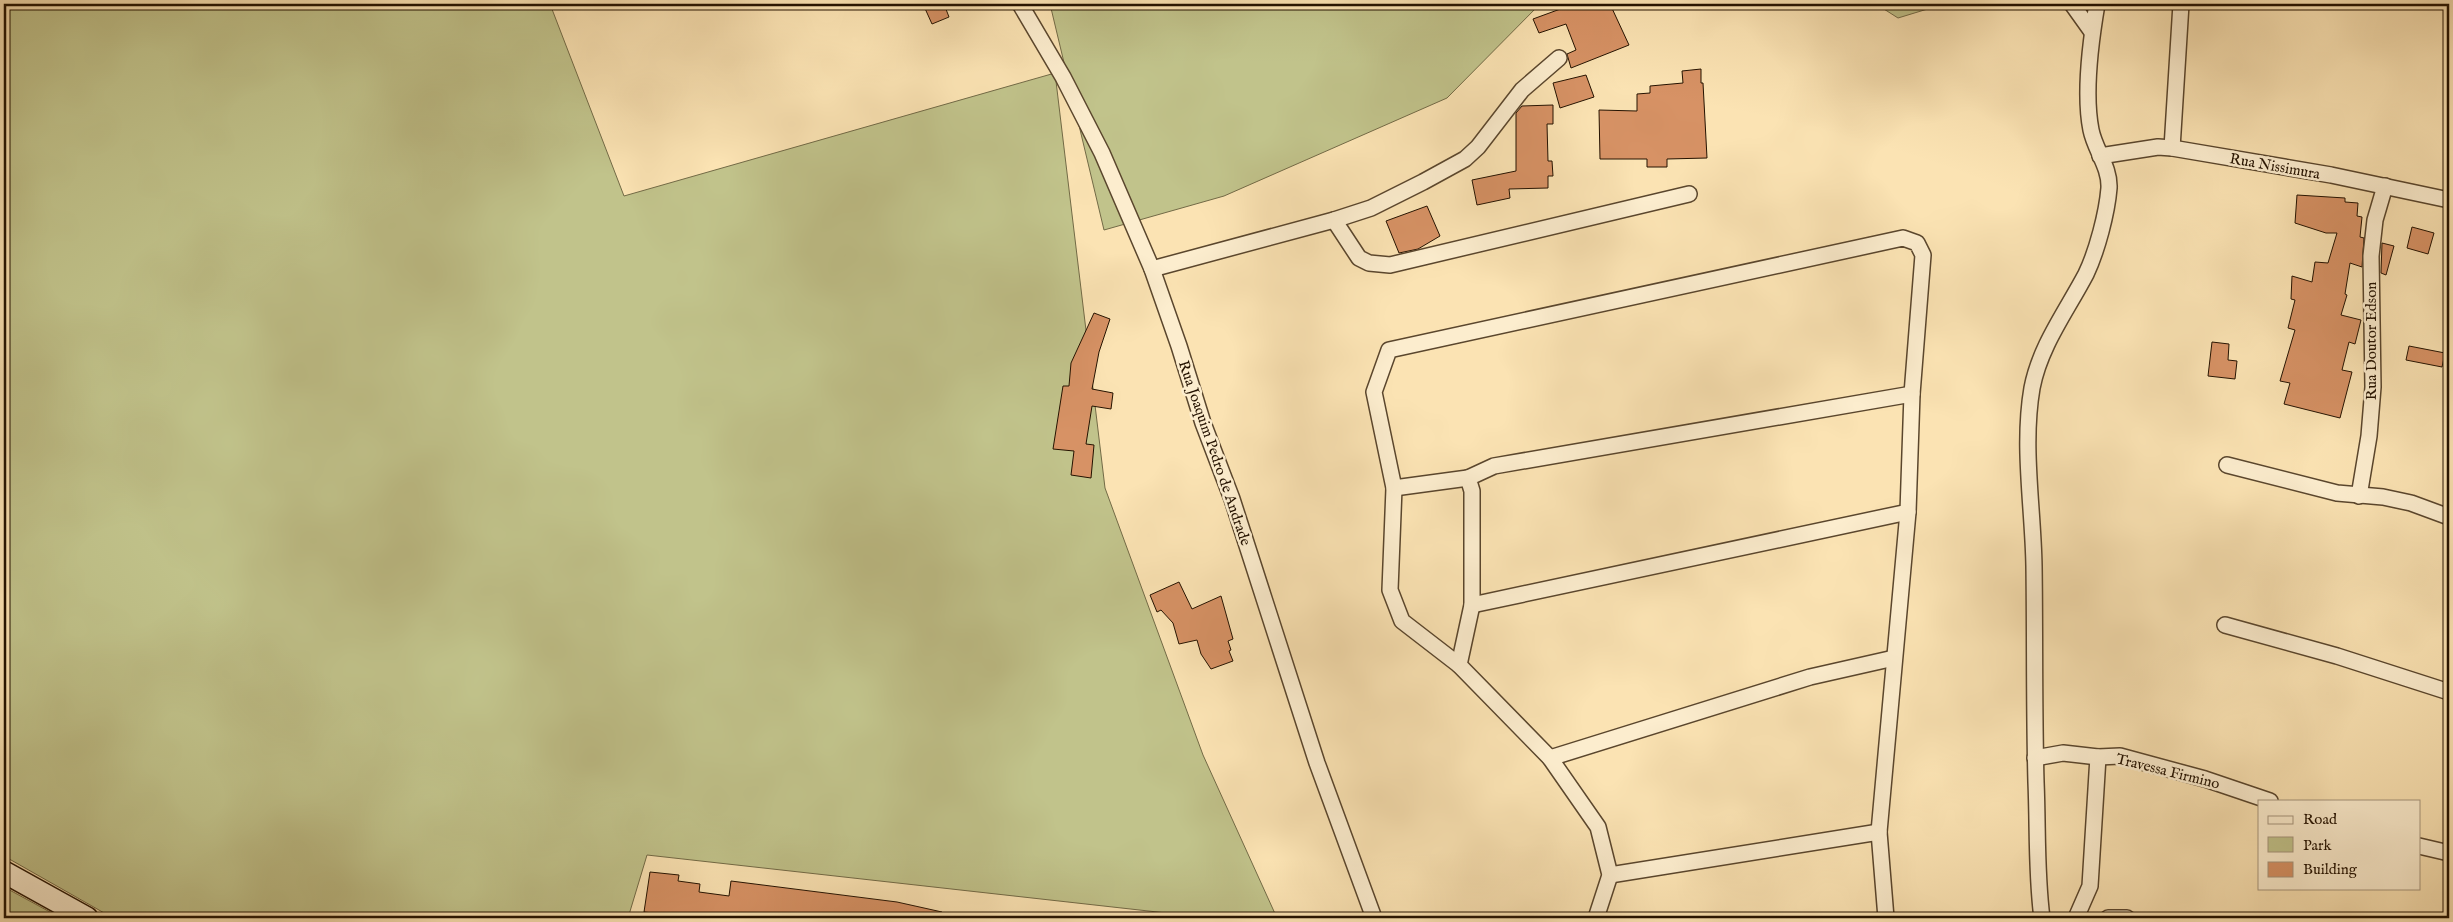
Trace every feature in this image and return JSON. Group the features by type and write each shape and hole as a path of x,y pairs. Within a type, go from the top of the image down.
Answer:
{"main road":[{"path":"4,872 87,918"}],"street":[{"name":"Rua Joaquim Pedro de Andrade","path":"1020,4 1063,77 1102,153 1152,269 1203,422 1232,499 1317,763 1374,918"},
{"path":"2072,4 2092,32"},
{"path":"2042,918 2037,877 2034,563 2028,426 2037,367 2046,345 2088,271 2104,217 2109,187 2107,171 2095,145 2090,116 2092,32 2097,4"},
{"path":"2172,148 2181,4"},
{"path":"1152,269 1334,220 1371,208 1465,159 1478,147 1522,90 1559,58"},
{"name":"Rua Nissimura","path":"2100,156 2158,147 2172,148 2385,186 2449,200"},
{"name":"Rua Doutor Edson","path":"2359,496 2369,436 2373,387 2369,294 2370,256 2375,220 2385,186"},
{"path":"1334,220 1359,258 1369,263 1390,265 1689,194"},
{"path":"1596,918 1610,874 1598,827 1550,758 1458,665 1402,621 1390,590 1394,488 1374,392 1389,350 1904,238 1917,244 1924,255 1912,394 1908,512 1879,832 1886,918"},
{"path":"1394,488 1468,478 1494,466 1912,394"},
{"path":"2227,464 2322,490 2359,496 2383,497 2411,503 2449,517"},
{"path":"1458,665 1472,605 1472,490 1468,478"},
{"path":"1472,605 1908,512"},
{"path":"2225,625 2337,656 2449,692"},
{"path":"1550,758 1810,678 1894,658"},
{"name":"Travessa Firmino","path":"2035,758 2063,753 2098,757 2120,756 2206,779 2267,800"},
{"path":"2076,918 2090,886 2098,757"},
{"path":"1610,874 1879,832"},
{"path":"2420,846 2449,853"},
{"path":"2108,918 2127,918"}],"green space":[{"path":"4,4 550,4 624,196 1055,73 1105,488 1203,755 1277,918 1211,918 647,855 628,918 113,918 4,856"},
{"path":"1050,4 1540,4 1447,98 1224,196 1104,230"},
{"path":"1876,4 1944,4 1898,18"},
{"path":"4,887 61,918 4,918"}],"building":[{"path":"923,4 944,4 949,17 932,24"},
{"path":"1574,4 1610,4 1629,45 1571,68 1567,54 1576,50 1566,24 1539,33 1533,19"},
{"path":"1701,69 1707,158 1667,159 1667,167 1647,167 1647,159 1600,159 1599,110 1637,111 1637,94 1650,93 1650,86 1683,83 1682,71"},
{"path":"1586,75 1594,97 1560,108 1553,83"},
{"path":"1553,105 1553,124 1547,124 1548,161 1552,161 1553,176 1548,176 1548,188 1509,189 1510,198 1477,205 1472,180 1516,171 1516,113 1522,106"},
{"path":"2297,195 2345,198 2345,202 2358,203 2357,216 2362,217 2360,237 2364,238 2362,267 2350,263 2345,294 2347,295 2341,315 2361,320 2355,344 2349,342 2342,370 2352,372 2340,418 2284,404 2290,383 2280,381 2295,330 2288,328 2295,300 2291,299 2292,276 2312,282 2315,262 2328,263 2337,233 2326,233 2295,223"},
{"path":"1427,206 1440,236 1418,249 1399,253 1386,221"},
{"path":"2412,227 2434,233 2428,254 2407,248"},
{"path":"2382,243 2394,246 2386,275 2381,273"},
{"path":"1094,313 1110,319 1099,352 1092,389 1113,393 1111,409 1092,406 1086,444 1094,445 1091,478 1071,475 1074,451 1053,449 1063,386 1069,386 1071,363"},
{"path":"2212,342 2229,344 2228,360 2237,361 2235,379 2208,376"},
{"path":"2409,346 2445,353 2442,367 2406,360"},
{"path":"1179,582 1192,609 1221,596 1233,639 1228,641 1233,661 1211,669 1201,654 1197,640 1179,644 1173,623 1161,610 1157,612 1150,595"},
{"path":"650,872 679,875 678,881 700,884 699,892 729,896 731,881 897,902 942,912 942,918 652,918 653,913 644,912"}]}
